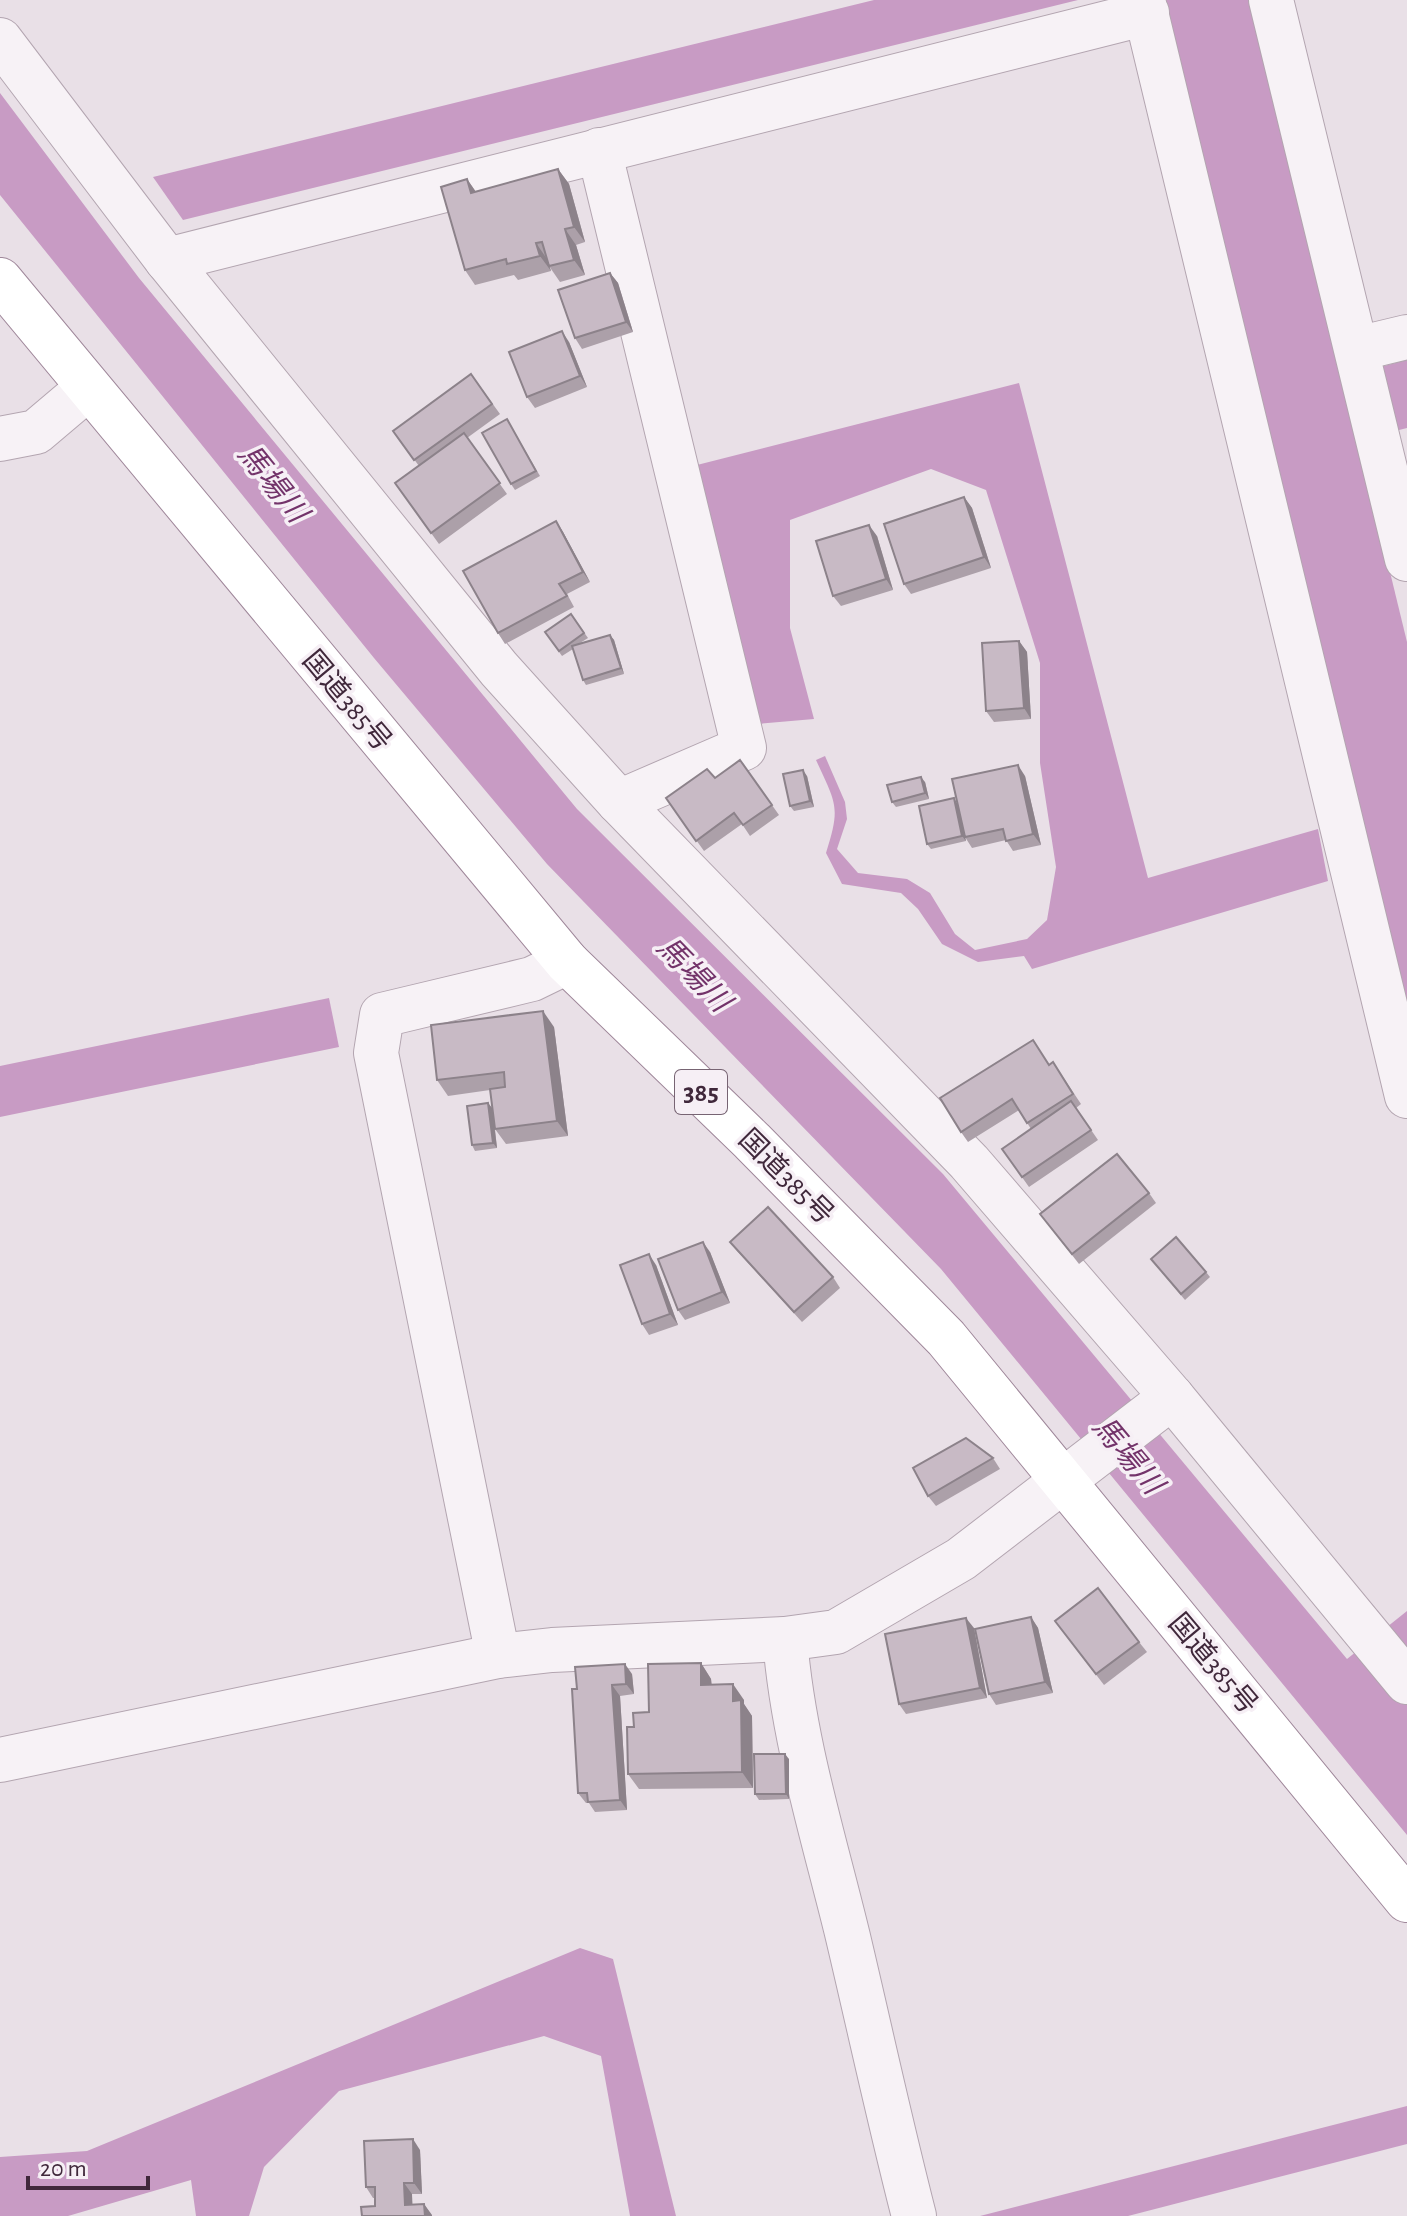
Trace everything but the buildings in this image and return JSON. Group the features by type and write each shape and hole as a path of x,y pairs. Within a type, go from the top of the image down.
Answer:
{"highway":[{"name":"国道385号","path":"0,280 567,962 752,1141 1075,1472 1407,1900"}],"street":[{"path":"1271,0 1407,559"},
{"path":"167,260 1145,6 1407,1096"},
{"path":"0,40 167,260 499,669 619,802 969,1162 1165,1402 1407,1682"},
{"path":"599,150 744,748 619,802"},
{"path":"1357,349 1407,337"},
{"path":"0,439 36,432 88,388"},
{"path":"498,1656 376,1053 382,1015 532,979 567,962"},
{"path":"0,1760 498,1656 552,1650 785,1639 836,1632 961,1559 1165,1402"},
{"path":"785,1639 789,1686 814,1807 848,1935 914,2216"}],"water":[{"path":"874,0 1078,0 183,220 153,177"},
{"path":"1159,0 1251,0 1407,642 1407,1024"},
{"name":"馬場川","path":"0,93 139,278 577,809 943,1174 1347,1659 1407,1611 1407,1835 941,1269 547,864 374,658 0,195"},
{"path":"1407,360 1407,428 1395,431 1380,367"},
{"path":"1019,383 1148,878 1318,829 1328,881 1032,969 1024,956 978,962 942,944 918,909 901,893 842,884 826,853 834,825 834,805 816,760 825,756 845,802 847,819 837,849 858,873 907,879 930,893 955,934 975,950 1027,939 1047,920 1056,867 1040,763 1040,663 986,490 931,469 790,520 790,628 814,719 757,724 697,465"},
{"path":"329,998 339,1047 0,1117 0,1066"},
{"path":"580,1948 613,1959 676,2216 630,2216 601,2056 544,2036 339,2091 264,2167 249,2216 196,2216 191,2180 68,2216 0,2216 0,2157 87,2151"},
{"path":"1407,2106 1407,2144 1128,2216 980,2216"}]}
